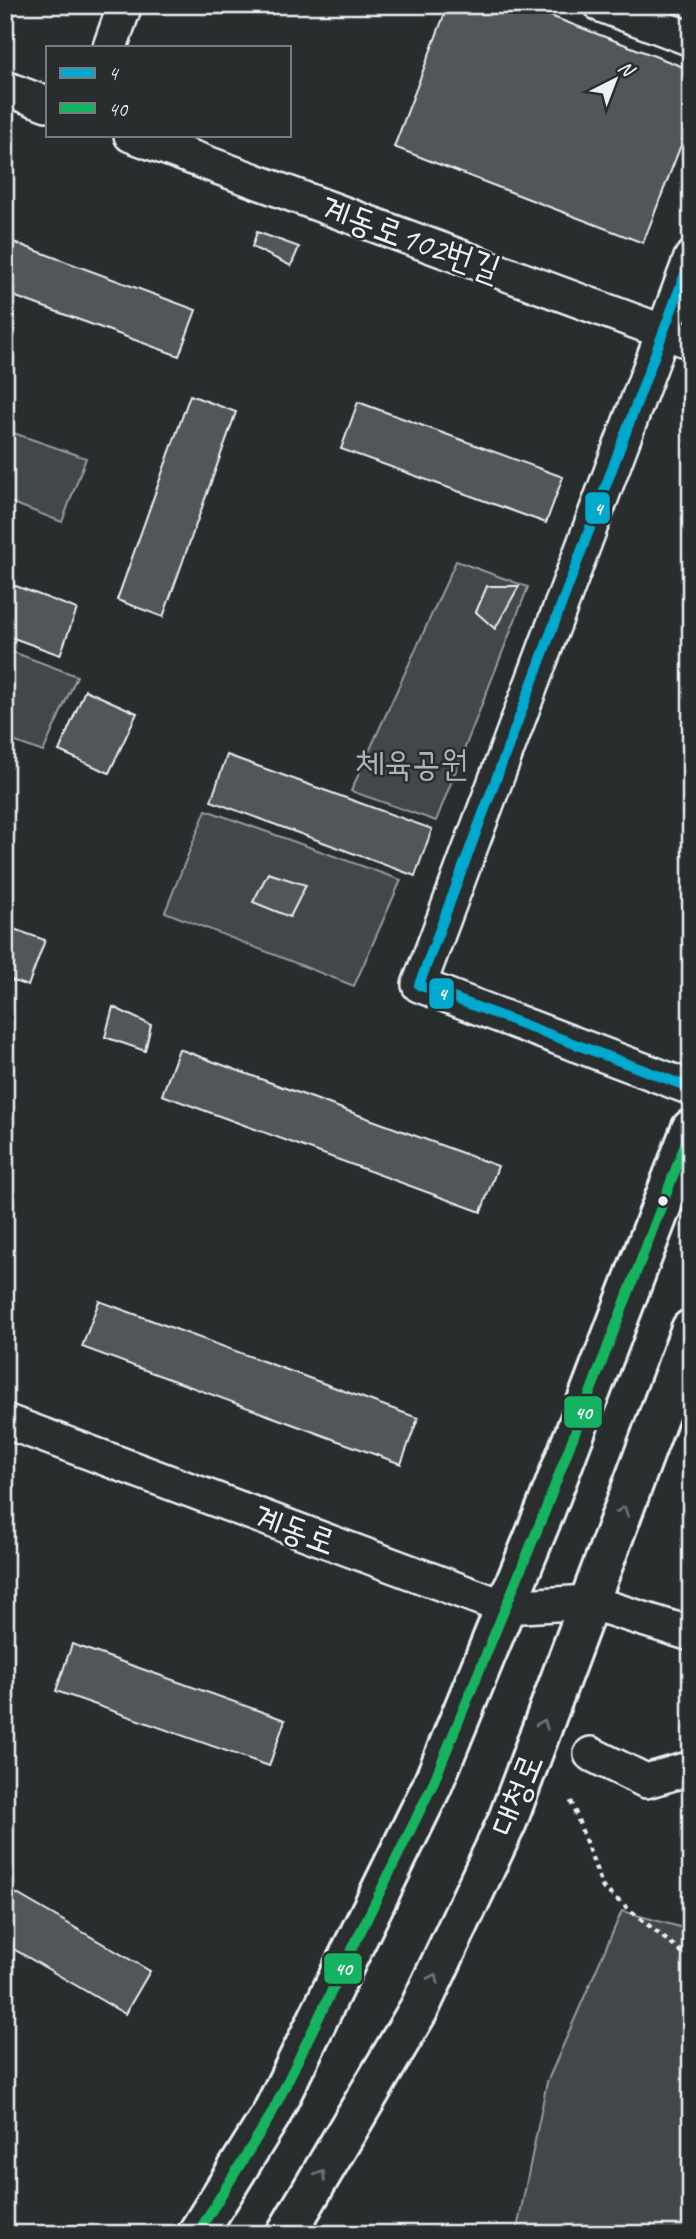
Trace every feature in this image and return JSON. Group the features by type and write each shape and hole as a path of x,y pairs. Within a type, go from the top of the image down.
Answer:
{"main road":[{"path":"197,2234 271,2115 432,1786 545,1511 691,1129"},
{"name":"대청로","path":"286,2234 419,2009 506,1822 691,1329"}],"street":[{"path":"110,46 125,5"},
{"path":"601,5 691,39"},
{"path":"5,88 46,104"},
{"name":"계동로102번길","path":"134,136 677,337"},
{"path":"691,258 677,337 419,985 691,1088"},
{"name":"계동로","path":"5,1421 505,1606 589,1602"},
{"path":"589,1602 691,1634"},
{"path":"591,1754 646,1781 691,1768"}],"path":[{"path":"571,1801 603,1888 691,1960"}],"green space":[{"path":"5,430 86,458 62,522 5,500"},
{"name":"체육공원","path":"456,561 528,587 436,821 351,791"},
{"path":"5,649 77,676 43,752 5,738"},
{"path":"206,810 401,880 354,986 165,912"},
{"path":"622,1911 691,1930 691,2234 516,2234 547,2082"}],"building":[{"path":"448,5 522,5 691,70 691,119 643,243 394,147"},
{"path":"257,232 299,247 291,266 252,247"},
{"path":"5,239 196,310 179,356 5,293"},
{"path":"190,395 236,412 163,617 117,600"},
{"path":"358,402 563,477 546,523 341,449"},
{"path":"5,582 77,609 60,655 5,635"},
{"path":"487,586 519,586 495,629 476,612"},
{"path":"85,690 137,713 109,773 59,751"},
{"path":"227,755 432,829 415,876 211,801"},
{"path":"268,873 306,885 290,917 253,902"},
{"path":"5,926 45,940 28,986 5,978"},
{"path":"113,1007 151,1025 145,1051 105,1037"},
{"path":"179,1049 498,1166 481,1212 162,1095"},
{"path":"99,1301 418,1418 401,1464 82,1347"},
{"path":"72,1644 285,1720 269,1766 56,1691"},
{"path":"5,1887 150,1971 125,2014 5,1944"}],"transit line":[{"name":"4","path":"691,258 419,985 691,1088"},
{"name":"40","path":"197,2234 271,2115 432,1786 545,1511 691,1129"}]}
